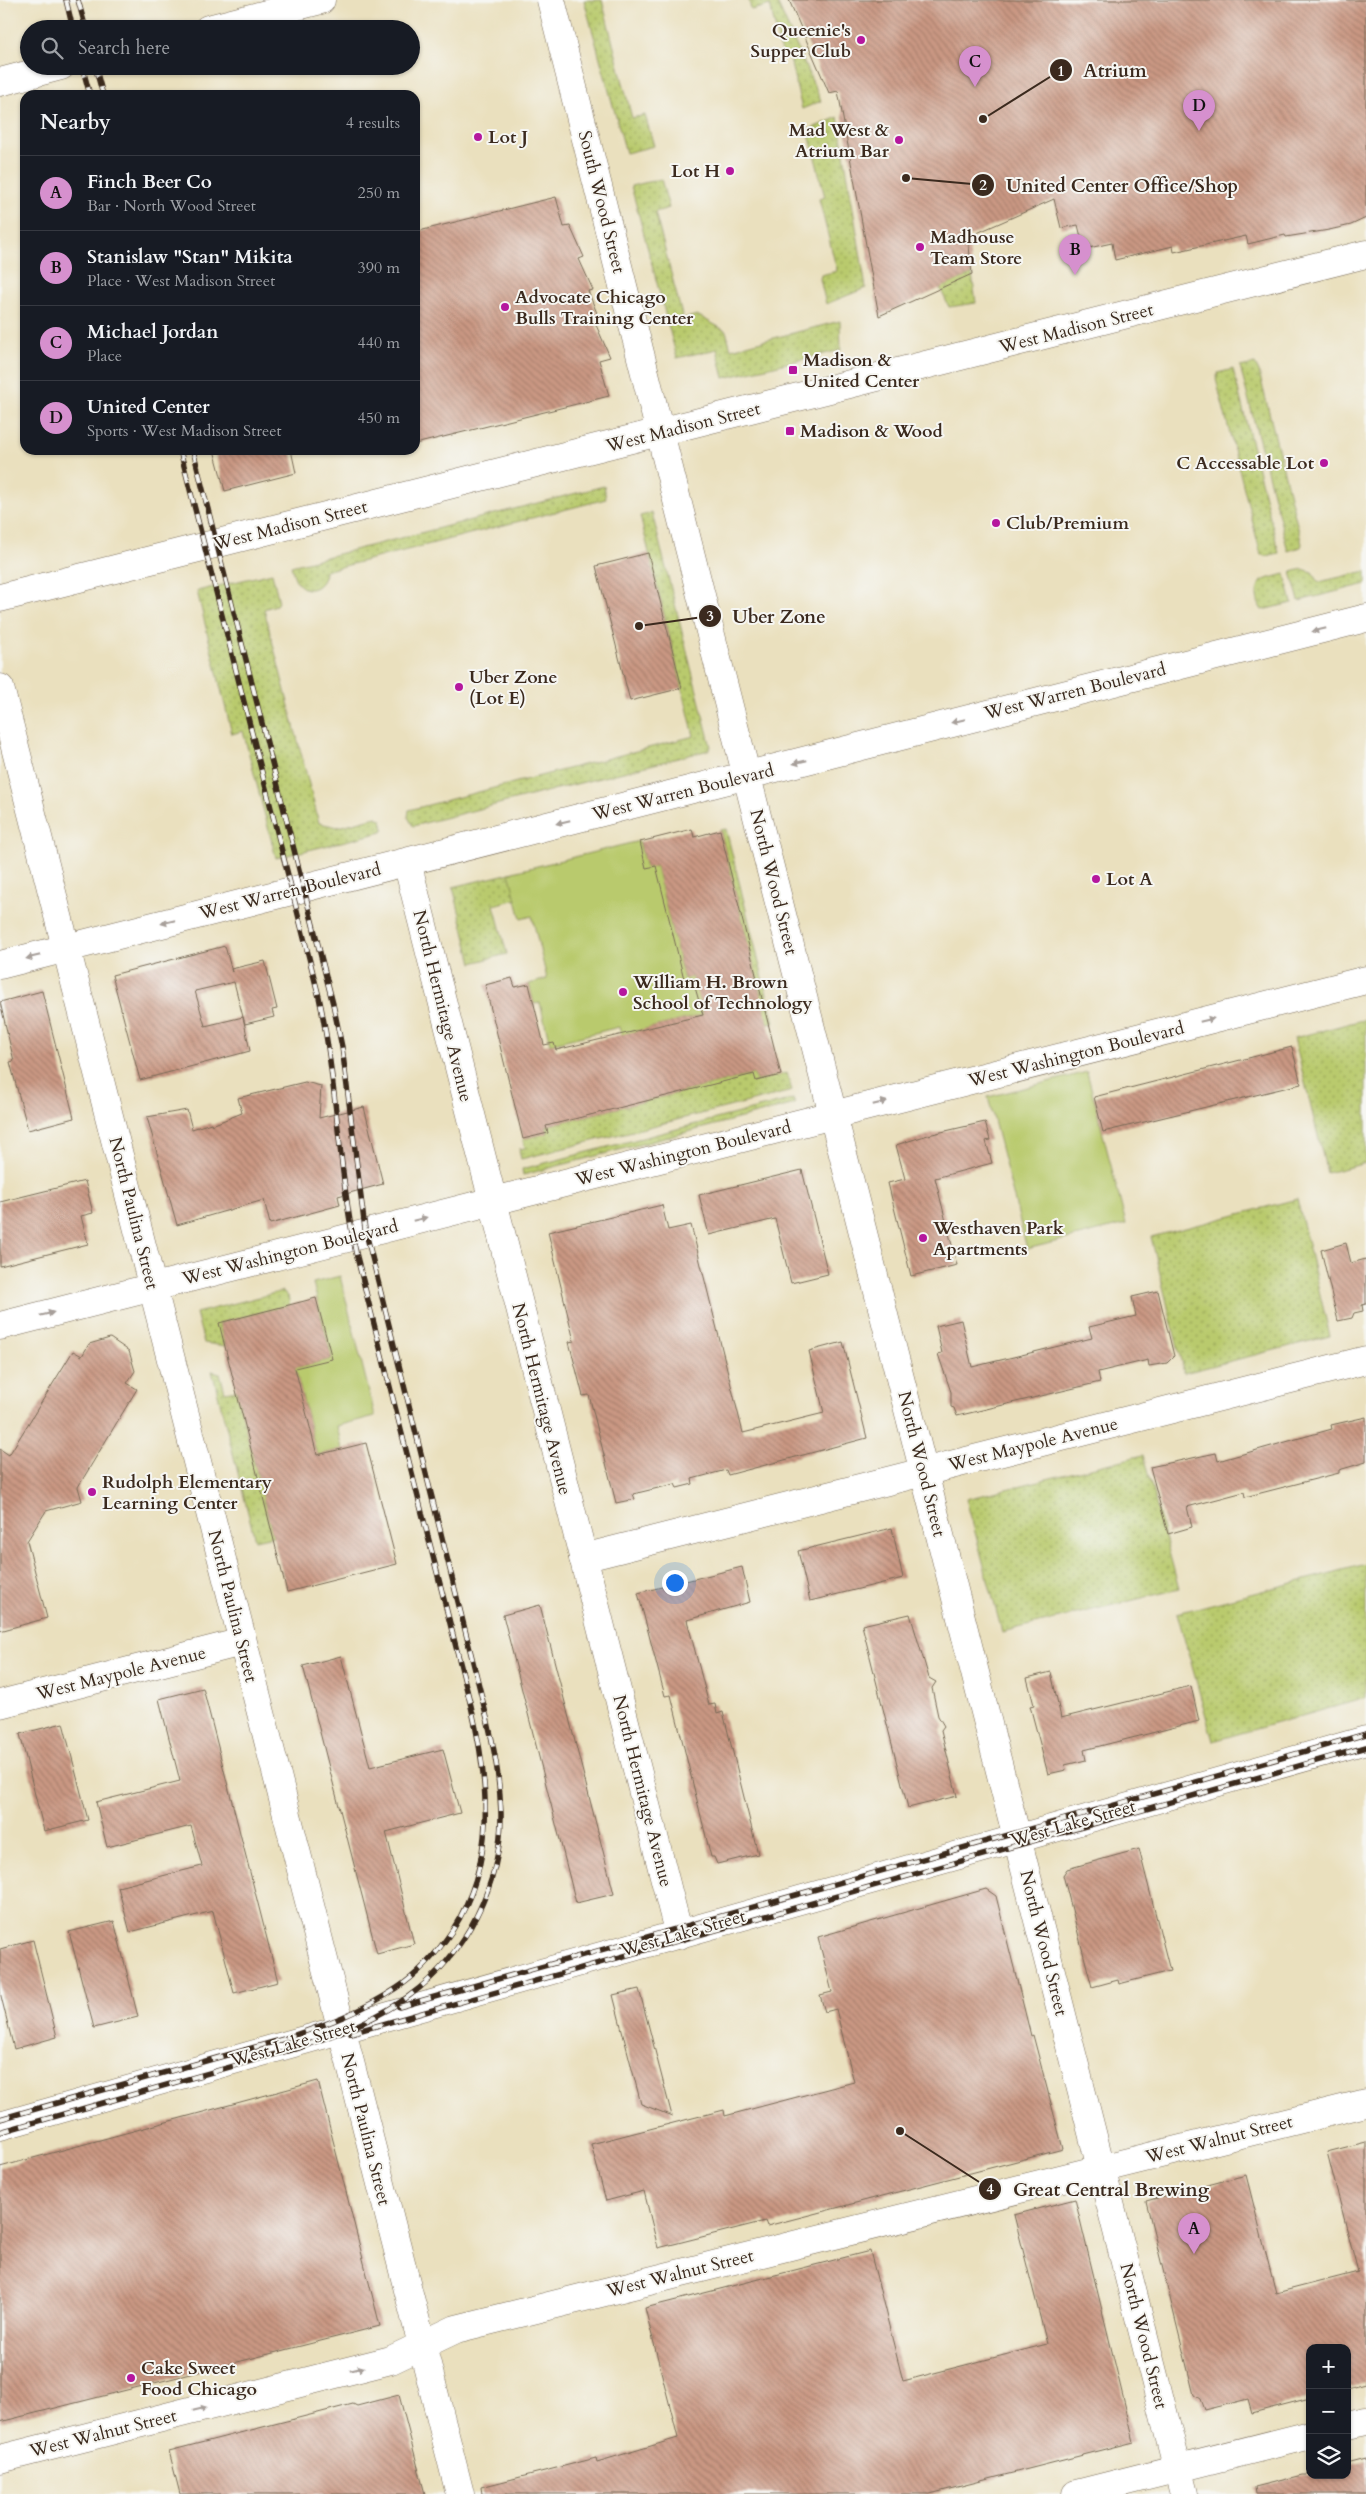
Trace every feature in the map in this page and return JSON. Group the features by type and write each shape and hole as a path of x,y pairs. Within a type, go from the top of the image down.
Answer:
{"street":[{"path":"243,20 321,0"},
{"name":"South Wood Street","path":"552,0 661,433"},
{"path":"0,82 27,75"},
{"name":"West Madison Street","path":"0,598 1366,254"},
{"name":"North Wood Street","path":"661,433 746,776 1181,2481"},
{"name":"West Warren Boulevard","path":"0,965 1366,618"},
{"name":"North Paulina Street","path":"0,688 340,2030 460,2494"},
{"name":"North Hermitage Avenue","path":"407,862 679,1935"},
{"name":"West Washington Boulevard","path":"0,1326 1366,980"},
{"name":"West Maypole Avenue","path":"583,1558 1366,1360"},
{"name":"West Maypole Avenue","path":"0,1704 242,1642"},
{"name":"West Lake Street","path":"0,2126 1366,1740"},
{"name":"West Walnut Street","path":"0,2459 391,2360 456,2330 1366,2103"},
{"path":"1351,2424 1366,2420"},
{"path":"1076,2494 1181,2481 1306,2436"}],"green space":[{"path":"584,0 602,0 632,118 645,115 654,146 626,153"},
{"path":"749,0 776,0 821,101 802,109 789,56 782,57 770,5 751,10"},
{"path":"838,117 866,288 826,304 820,279 821,275 837,271 819,199 825,197 808,130"},
{"path":"661,179 669,208 655,212 683,319 697,315 726,331 731,349 840,321 841,350 724,378 717,349 677,358 631,186"},
{"path":"972,274 976,303 949,307 940,288"},
{"path":"1255,364 1259,372 1302,544 1301,547 1288,551 1240,367"},
{"path":"1233,369 1279,553 1267,556 1261,555 1216,379 1218,373"},
{"path":"604,486 606,499 325,571 322,581 315,588 306,589 294,577 291,566"},
{"path":"652,513 711,747 709,750 413,826 408,817 409,810 694,736 640,516"},
{"path":"1303,569 1312,572 1319,582 1366,571 1366,584 1299,601 1291,572"},
{"path":"272,573 279,602 264,609 319,823 338,827 376,817 381,819 384,828 382,832 276,858 243,731 232,734 197,591"},
{"path":"1285,574 1292,603 1262,610 1257,598 1257,590 1261,582"},
{"path":"726,829 774,1023 768,1024 720,830"},
{"path":"639,841 646,868 656,866 684,979 694,976 703,1015 621,1035 619,1027 550,1044 540,1003 534,1004 529,984 547,979 532,916 521,919 509,873"},
{"path":"584,855 590,880 494,905 507,954 472,963 453,887"},
{"path":"1366,1019 1366,1163 1327,1173 1294,1038"},
{"path":"1087,1072 1126,1224 1027,1249 988,1097"},
{"path":"787,1073 792,1091 521,1159 519,1149 525,1148 523,1139 548,1133 546,1126 754,1074 756,1081"},
{"path":"793,1099 795,1104 523,1175 522,1169"},
{"path":"1297,1199 1330,1336 1184,1373 1151,1237"},
{"path":"340,1276 375,1416 337,1426 342,1449 317,1455 295,1368 332,1359 313,1283"},
{"path":"283,1291 288,1296 290,1305 219,1323 225,1346 204,1343 196,1313"},
{"path":"212,1371 220,1373 225,1392 236,1390 273,1536 255,1540"},
{"path":"1143,1455 1179,1589 1002,1632 966,1499"},
{"path":"1366,1564 1366,1698 1213,1741 1177,1613"}],"building":[{"path":"789,0 1366,0 1366,218 1351,225 1329,230 1286,237 1285,235 1248,244 1246,236 1174,252 1173,246 1115,260 1112,243 1084,249 1078,225 1061,228 1054,199 968,237 972,274 879,316 838,91 829,93"},
{"name":"Advocate Chicago Bulls Training Center","path":"556,197 564,227 570,226 584,257 579,259 593,290 588,291 601,323 596,325 610,357 599,360 609,396 420,443 420,231"},
{"path":"215,455 292,455 296,473 225,491"},
{"path":"648,553 682,688 630,701 596,566"},
{"path":"692,829 694,837 720,830 781,1075 756,1081 754,1074 546,1126 548,1133 523,1139 485,985 512,978 515,987 529,984 544,1045 554,1043 556,1050 703,1015 692,977 684,979 656,866 646,868 640,842"},
{"path":"225,946 231,969 265,961 277,1009 272,1010 274,1017 245,1024 243,1017 250,1051 140,1080 112,975","holes":["234,982 243,1017 205,1026 195,991"]},
{"path":"42,991 74,1118 28,1130 10,1062 14,1061 0,1002"},
{"path":"1292,1047 1301,1084 1103,1132 1094,1097"},
{"path":"305,1082 321,1086 319,1118 364,1107 383,1184 338,1196 340,1205 270,1224 264,1200 177,1225 147,1117 187,1110 192,1129 211,1123 212,1125 242,1113 238,1098"},
{"path":"985,1122 990,1140 986,1141 992,1163 935,1178 957,1265 911,1276 888,1183 905,1179 896,1145 928,1135"},
{"path":"802,1170 828,1274 791,1283 775,1219 709,1235 699,1195"},
{"path":"85,1181 93,1213 81,1216 88,1244 0,1266 0,1202"},
{"path":"662,1205 668,1230 691,1225 743,1433 824,1413 809,1351 843,1342 867,1438 728,1475 726,1470 692,1479 693,1484 677,1488 675,1484 633,1494 635,1499 616,1503 589,1395 583,1396 569,1342 574,1341 548,1232"},
{"path":"1346,1243 1351,1263 1366,1259 1366,1304 1362,1305 1363,1311 1354,1313 1352,1318 1338,1321 1321,1250"},
{"path":"1158,1291 1174,1356 1167,1363 1149,1366 1148,1360 1098,1372 1100,1382 957,1416 954,1408 951,1407 951,1392 938,1354 942,1353 936,1326 961,1320 972,1367 1092,1338 1089,1327 1136,1316 1132,1297"},
{"path":"316,1298 332,1359 295,1368 317,1455 366,1443 397,1564 287,1592 219,1323"},
{"path":"110,1338 129,1351 135,1371 127,1383 137,1389 78,1487 82,1501 46,1511 27,1541 47,1618 0,1631 0,1449 9,1455 73,1351 82,1356 89,1344"},
{"path":"1366,1417 1366,1462 1339,1470 1339,1473 1245,1497 1244,1492 1187,1507 1192,1527 1168,1534 1150,1467 1216,1453 1218,1461 1332,1429 1331,1425"},
{"path":"892,1528 903,1578 810,1601 798,1551"},
{"path":"742,1567 750,1602 687,1620 709,1705 715,1704 717,1714 723,1712 758,1854 717,1864 714,1857 711,1857 671,1695 665,1696 638,1593"},
{"path":"540,1605 614,1894 576,1903 503,1615"},
{"path":"910,1614 929,1678 936,1682 932,1688 938,1716 944,1726 941,1730 957,1796 908,1808 862,1625"},
{"path":"341,1656 370,1767 443,1749 460,1813 386,1832 414,1944 377,1954 303,1666"},
{"path":"1051,1672 1061,1718 1191,1686 1199,1721 1084,1750 1086,1760 1065,1765 1066,1770 1048,1774 1030,1706 1034,1705 1027,1678"},
{"path":"203,1688 278,1982 234,1993 213,1911 130,1932 118,1887 202,1866 191,1826 107,1847 96,1802 180,1781 159,1699"},
{"path":"63,1723 88,1820 44,1831 20,1734"},
{"path":"1139,1849 1170,1971 1119,1984 1118,1980 1092,1987 1063,1875 1067,1869"},
{"path":"986,1889 996,1896 1031,2036 1033,2035 1063,2149 767,2226 765,2221 658,2248 644,2191 606,2201 591,2144 724,2110 725,2116 854,2082 836,2009 825,2012 820,1995 832,1992 818,1937"},
{"path":"114,1921 138,2017 94,2028 69,1932"},
{"path":"33,1940 57,2037 14,2049 0,1992 0,1949"},
{"path":"639,1989 672,2116 641,2104 613,1995"},
{"path":"318,2081 380,2326 0,2422 0,2167"},
{"path":"1366,2142 1366,2384 1351,2388 1351,2344 1306,2344 1306,2399 1252,2413 1248,2399 1204,2410 1200,2399 1194,2395 1146,2201 1246,2175 1276,2293 1358,2272 1327,2152"},
{"path":"1075,2199 1134,2442 930,2494 482,2494 481,2487 596,2458 597,2462 678,2438 645,2308 870,2251 903,2381 1047,2344 1014,2215"},
{"path":"399,2395 425,2494 180,2494 169,2451 353,2404 357,2406"},
{"path":"1366,2459 1366,2494 1256,2494 1255,2487 1303,2475 1306,2475 1306,2479 1351,2479 1351,2463"}],"railway":[{"path":"66,0 71,20"},
{"path":"78,0 84,20"},
{"path":"84,75 89,90"},
{"path":"97,75 102,90"},
{"path":"181,455 319,997 330,1060 345,1189 356,1253 471,1706 482,1764 485,1793 483,1849 476,1877 466,1904 452,1931 428,1962 397,1988 371,2004 343,2017 286,2038"},
{"path":"194,455 333,1004 342,1047 365,1229 488,1722 497,1767 501,1813 500,1839 487,1891 477,1915 448,1960 429,1979 396,2005 354,2026 296,2049"},
{"path":"399,2007 1366,1734"},
{"path":"351,2033 1366,1747"},
{"path":"0,2119 291,2037"},
{"path":"0,2132 301,2047"}],"place":[{"name":"Queenie's Supper Club","path":"861,40"},
{"name":"Michael Jordan","path":"975,87"},
{"name":"Atrium","path":"983,119"},
{"name":"United Center","path":"1199,131"},
{"name":"Lot J","path":"478,137"},
{"name":"Mad West & Atrium Bar","path":"899,140"},
{"name":"Lot H","path":"730,171"},
{"name":"United Center Office/Shop","path":"906,178"},
{"name":"Madhouse Team Store","path":"920,247"},
{"name":"Stanislaw \"Stan\" Mikita","path":"1075,275"},
{"name":"Advocate Chicago Bulls Training Center","path":"505,307"},
{"name":"Madison & United Center","path":"793,370"},
{"name":"Madison & Wood","path":"790,431"},
{"name":"C Accessable Lot","path":"1324,463"},
{"name":"Club/Premium","path":"996,523"},
{"name":"Uber Zone","path":"639,626"},
{"name":"Uber Zone (Lot E)","path":"459,687"},
{"name":"Lot A","path":"1096,879"},
{"name":"William H. Brown School of Technology","path":"623,992"},
{"name":"Westhaven Park Apartments","path":"923,1238"},
{"name":"Rudolph Elementary Learning Center","path":"92,1492"},
{"name":"Great Central Brewing","path":"900,2131"},
{"name":"Finch Beer Co","path":"1194,2254"},
{"name":"Cake Sweet Food Chicago","path":"131,2378"}]}
